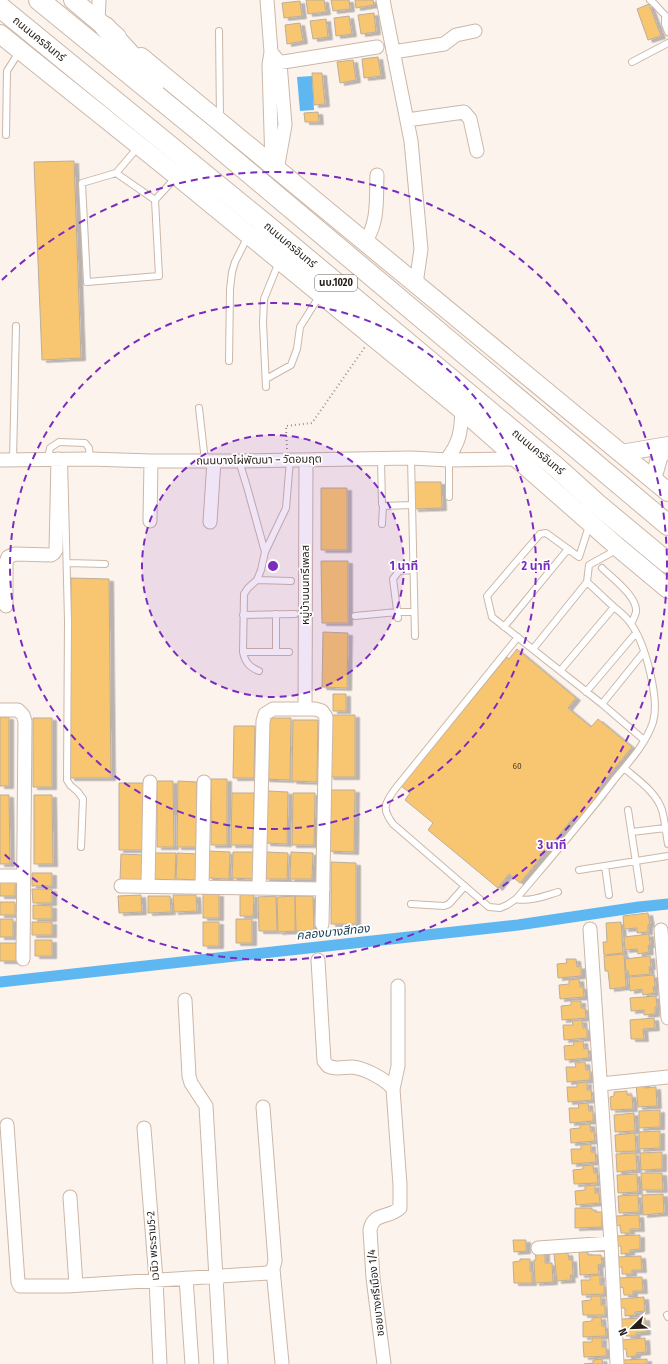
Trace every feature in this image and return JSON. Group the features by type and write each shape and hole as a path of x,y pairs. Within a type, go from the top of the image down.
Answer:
{"main road":[{"name":"นบ.1020","path":"40,0 203,134 668,525"},
{"path":"73,0 668,492"},
{"name":"ถนนนครอินทร์","path":"0,7 269,228 556,467 597,504 668,563"},
{"path":"102,24 203,134"},
{"name":"ถนนนครอินทร์","path":"0,34 177,176 462,410 590,523 668,589"}],"street":[{"path":"99,0 102,24"},
{"path":"267,0 273,60 274,167"},
{"path":"383,0 411,141 421,249 416,284"},
{"path":"393,52 444,44 456,35 475,31"},
{"path":"273,60 377,48"},
{"path":"407,120 464,112 470,119 477,150"},
{"path":"365,242 372,233 375,221 377,175"},
{"path":"448,460 458,442 462,410"},
{"path":"621,453 668,445 659,458 653,480"},
{"name":"ถนนบางไผ่พัฒนา – วัดอมฤต","path":"6,460 90,459 239,461 411,458 448,460 518,459"},
{"path":"6,606 6,562 8,557 15,554 50,556 56,550 57,459"},
{"name":"หมู่บ้านนนทรีเพลส","path":"305,709 306,460"},
{"path":"150,521 151,461"},
{"path":"209,461 210,522"},
{"path":"259,888 263,721 265,714 273,709 315,709 322,711 326,717 322,924"},
{"path":"0,710 18,710 23,714 25,721 23,959"},
{"path":"148,886 150,782"},
{"path":"202,887 204,782"},
{"path":"0,876 23,876"},
{"path":"120,886 323,889"},
{"path":"590,929 611,1243 617,1364"},
{"path":"661,930 668,1018"},
{"path":"318,960 324,1060 328,1066 338,1069 352,1067 361,1069 382,1079 393,1089"},
{"path":"393,1089 398,1066 398,986"},
{"path":"185,1000 189,1076 191,1083 206,1106 221,1364"},
{"path":"600,1084 668,1077"},
{"name":"ซอยบางศรีเมือง 1/4","path":"384,1364 373,1278 370,1230 372,1222 376,1218 395,1213 400,1208 400,1185 393,1089"},
{"path":"264,1107 275,1261 273,1269 282,1363"},
{"path":"7,1125 18,1282 20,1286 76,1285 268,1273 273,1269"},
{"name":"เวนิว พระราม5-2","path":"144,1128 156,1280 160,1364"},
{"path":"70,1197 76,1285"},
{"path":"538,1248 611,1243"},
{"path":"186,1278 192,1364"}],"lane":[{"path":"650,0 655,3 658,9 665,15 665,24 668,32"},
{"path":"219,31 220,122"},
{"path":"632,62 668,43"},
{"path":"6,135 7,71 20,50"},
{"path":"139,146 116,172 82,183 87,282 159,276 155,200 177,176"},
{"path":"116,172 155,200"},
{"path":"229,361 230,289 232,272 249,235"},
{"path":"266,387 263,323 264,299 280,261"},
{"path":"266,379 291,365 297,349 300,327 321,294"},
{"path":"6,460 16,326"},
{"path":"199,408 209,461"},
{"path":"81,847 83,799 67,780 68,621 66,564 57,459 50,448 59,442 85,443 89,448 90,459"},
{"path":"411,458 415,636"},
{"path":"381,459 383,506 382,524"},
{"path":"259,672 250,668 245,661 243,652 244,594 257,580 265,552 286,508 288,460"},
{"path":"448,460 449,496"},
{"path":"239,461 265,552"},
{"path":"383,506 412,505"},
{"path":"590,523 579,556 546,533 540,534 487,596 492,617 602,704 644,740"},
{"path":"504,627 568,549"},
{"path":"533,649 587,582 589,565 620,549"},
{"path":"66,564 105,564"},
{"path":"602,568 630,596 635,604 636,612 631,624"},
{"path":"397,615 393,579 399,571 413,570"},
{"path":"257,580 292,581"},
{"path":"518,637 395,788 385,806 387,816 393,824 489,907 495,908 507,905 516,899 585,818 624,768 644,740 652,724 654,716 654,702 650,673 644,652 636,633 631,624 587,582"},
{"path":"560,671 614,607"},
{"path":"355,616 397,615 414,612"},
{"path":"276,614 276,652"},
{"path":"244,615 295,614"},
{"path":"586,692 636,633"},
{"path":"243,652 289,652"},
{"path":"602,704 644,652"},
{"path":"624,768 654,797 662,809 668,844"},
{"path":"628,810 640,889"},
{"path":"632,832 665,828"},
{"path":"579,870 668,856"},
{"path":"605,866 609,894"},
{"path":"411,904 444,906 449,904 465,886"},
{"path":"516,899 529,900 558,892"}],"path":[{"path":"288,460 286,426 312,423 357,357 374,337"}],"water":[{"path":"312,76 314,110 300,111 297,77"}],"building":[{"path":"306,0 324,0 326,12 308,14"},
{"path":"331,0 349,0 350,9 333,11"},
{"path":"355,0 373,0 374,5 356,8"},
{"path":"300,1 302,16 284,18 282,3"},
{"path":"649,4 661,36 648,40 637,9"},
{"path":"374,13 376,32 361,34 358,15"},
{"path":"349,16 352,34 336,36 334,18"},
{"path":"326,19 328,37 313,39 310,21"},
{"path":"300,23 303,41 287,44 285,25"},
{"path":"378,57 381,76 364,78 362,59"},
{"path":"353,60 356,80 340,83 337,62"},
{"path":"312,73 322,73 325,104 314,105"},
{"path":"318,112 319,122 305,122 304,113"},
{"path":"74,161 81,358 42,360 34,162"},
{"path":"413,482 441,482 442,508 414,509"},
{"path":"321,488 347,488 347,550 321,550"},
{"path":"321,561 348,561 348,623 322,623"},
{"path":"71,578 109,579 111,778 70,778"},
{"path":"323,632 348,633 347,688 322,687"},
{"path":"517,649 576,698 568,708 591,727 598,719 632,747 597,790 602,793 578,822 573,818 520,883 509,874 498,888 428,830 433,823 405,800 410,793 401,786 507,657 509,659"},
{"path":"333,694 346,694 346,711 333,711"},
{"path":"330,715 355,715 355,777 329,777"},
{"path":"0,717 9,717 9,786 0,786"},
{"path":"33,718 52,718 52,787 33,787"},
{"path":"265,718 291,718 290,780 265,779"},
{"path":"293,720 318,720 317,782 292,781"},
{"path":"234,726 255,726 254,778 233,778"},
{"path":"211,779 227,779 227,845 211,845"},
{"path":"157,781 173,781 174,847 157,847"},
{"path":"178,781 197,782 196,847 177,847"},
{"path":"119,783 144,783 143,850 119,850"},
{"path":"330,790 355,790 354,852 329,851"},
{"path":"267,791 288,792 287,844 266,843"},
{"path":"232,793 254,793 253,845 231,845"},
{"path":"293,793 315,793 314,845 292,845"},
{"path":"0,795 9,795 10,864 0,864"},
{"path":"34,795 52,795 53,864 34,864"},
{"path":"208,851 230,852 229,879 208,878"},
{"path":"233,852 255,852 254,879 232,878"},
{"path":"266,852 288,853 287,879 265,879"},
{"path":"291,852 313,853 312,879 290,879"},
{"path":"154,853 176,853 175,880 153,879"},
{"path":"177,853 199,854 198,880 176,879"},
{"path":"121,854 143,855 142,881 120,880"},
{"path":"331,862 356,863 356,924 331,924"},
{"path":"32,873 52,873 52,886 32,886"},
{"path":"0,882 15,882 15,896 0,896"},
{"path":"32,889 52,889 52,903 33,903"},
{"path":"203,894 219,894 219,918 203,918"},
{"path":"240,894 254,895 253,916 240,916"},
{"path":"141,895 142,912 119,913 118,896"},
{"path":"173,895 196,895 197,911 174,912"},
{"path":"148,896 170,896 171,912 148,913"},
{"path":"276,896 277,931 259,931 258,897"},
{"path":"295,896 313,896 314,931 296,931"},
{"path":"295,896 295,931 278,932 277,897"},
{"path":"0,902 15,902 15,915 0,915"},
{"path":"33,905 52,906 52,919 33,919"},
{"path":"648,913 650,924 648,925 648,932 637,933 637,928 624,929 623,916"},
{"path":"0,919 13,919 13,937 0,937"},
{"path":"236,919 252,919 252,943 236,943"},
{"path":"32,922 52,922 52,935 32,935"},
{"path":"203,922 219,922 219,946 203,946"},
{"path":"621,922 623,953 604,955 603,942 607,942 606,923"},
{"path":"649,934 649,952 638,954 637,949 625,950 624,937"},
{"path":"35,940 52,940 52,956 35,956"},
{"path":"0,943 16,943 16,961 0,961"},
{"path":"624,954 626,987 610,989 608,971 605,971 604,956"},
{"path":"650,956 650,974 629,976 628,971 626,971 625,959"},
{"path":"566,959 576,959 577,967 581,966 581,976 558,978 557,964 567,963"},
{"path":"654,975 654,993 643,995 642,989 630,991 629,977"},
{"path":"579,979 580,987 583,987 584,997 560,999 559,985 569,984 569,980"},
{"path":"656,996 657,1007 655,1007 655,1014 644,1015 644,1010 631,1011 630,998"},
{"path":"571,1001 581,1001 581,1008 585,1008 586,1018 562,1020 561,1006 571,1005"},
{"path":"654,1018 655,1028 643,1029 644,1039 631,1039 630,1020"},
{"path":"582,1020 583,1028 587,1028 587,1038 564,1040 563,1025 573,1025 572,1021"},
{"path":"583,1041 584,1049 588,1048 589,1058 565,1060 564,1046 574,1045 573,1042"},
{"path":"585,1062 586,1070 590,1070 590,1080 567,1082 566,1067 576,1067 575,1063"},
{"path":"587,1082 587,1090 591,1090 592,1100 568,1102 567,1087 577,1087 577,1083"},
{"path":"645,1083 645,1088 656,1087 657,1106 638,1107 636,1084"},
{"path":"627,1091 627,1095 632,1095 633,1109 611,1110 610,1097 614,1096 614,1092"},
{"path":"588,1103 589,1111 593,1111 593,1121 570,1123 569,1108 579,1108 578,1104"},
{"path":"660,1110 660,1127 639,1128 639,1111"},
{"path":"634,1113 635,1131 615,1132 614,1115"},
{"path":"590,1124 591,1132 594,1131 595,1141 571,1143 570,1129 580,1128 580,1125"},
{"path":"660,1131 660,1148 639,1149 639,1132"},
{"path":"635,1133 636,1151 616,1152 615,1135"},
{"path":"591,1144 591,1152 595,1152 596,1162 572,1164 571,1149 581,1149 581,1145"},
{"path":"662,1152 662,1169 641,1170 640,1153"},
{"path":"636,1153 637,1170 617,1172 616,1154"},
{"path":"593,1165 594,1173 597,1173 598,1183 574,1184 573,1170 583,1169 583,1166"},
{"path":"641,1173 662,1173 663,1190 642,1190"},
{"path":"637,1174 638,1192 618,1193 617,1175"},
{"path":"595,1185 595,1193 599,1193 600,1203 576,1205 575,1191 585,1190 585,1186"},
{"path":"663,1194 664,1213 643,1215 642,1195"},
{"path":"638,1195 639,1212 619,1213 618,1196"},
{"path":"575,1208 592,1208 595,1212 602,1212 602,1227 575,1228"},
{"path":"639,1215 640,1229 630,1229 630,1233 621,1233 620,1225 616,1226 616,1216"},
{"path":"640,1235 640,1249 630,1250 630,1253 621,1254 621,1246 617,1246 616,1236"},
{"path":"513,1240 526,1240 526,1251 514,1252"},
{"path":"535,1250 545,1250 545,1263 552,1263 553,1282 535,1283"},
{"path":"579,1252 588,1252 588,1255 601,1255 602,1264 598,1265 599,1274 580,1275"},
{"path":"568,1253 569,1260 572,1259 573,1275 570,1275 571,1280 557,1281 554,1254"},
{"path":"641,1256 642,1270 632,1270 632,1274 622,1274 622,1267 618,1267 617,1257"},
{"path":"520,1259 530,1259 532,1283 514,1283 513,1262 520,1261"},
{"path":"600,1275 600,1285 604,1284 604,1294 582,1295 581,1280 590,1280 590,1276"},
{"path":"642,1277 643,1291 633,1291 633,1295 624,1295 623,1287 620,1288 619,1278"},
{"path":"591,1296 601,1296 601,1305 605,1305 605,1315 583,1315 582,1301 591,1300"},
{"path":"644,1297 645,1311 635,1312 635,1315 625,1316 625,1308 621,1308 620,1299"},
{"path":"601,1317 602,1326 605,1326 606,1336 583,1337 583,1322 592,1321 592,1318"},
{"path":"645,1318 646,1332 636,1333 636,1336 626,1336 626,1329 622,1329 621,1319"},
{"path":"592,1338 602,1338 602,1347 606,1347 606,1356 584,1357 583,1342 592,1342"},
{"path":"645,1338 646,1352 636,1353 636,1356 627,1357 626,1349 623,1349 622,1340"},
{"path":"602,1359 603,1364 584,1364 593,1363 593,1360"},
{"path":"647,1359 647,1364 624,1364 623,1360"}],"waterway":[{"name":"คลองบางสีทอง","path":"0,982 518,925 668,904"}]}
